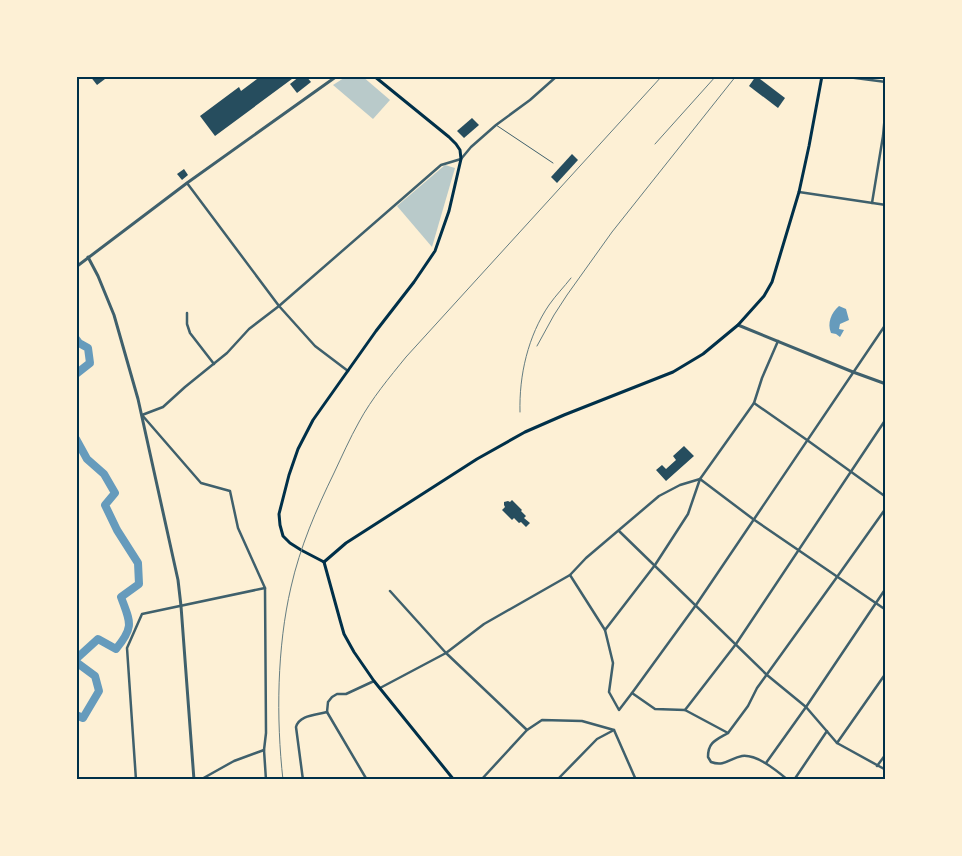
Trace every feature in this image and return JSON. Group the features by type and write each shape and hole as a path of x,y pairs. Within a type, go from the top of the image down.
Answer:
{"main road":[{"path":"374,76 449,137 460,150 461,159 449,211 435,251 312,420 289,475 281,502 280,526 283,536 290,543 324,562 344,634 354,652 374,681 454,780"},
{"path":"324,562 346,544 477,459 525,432 556,418 673,372 703,354 738,325 764,296 772,282 799,192 810,146 822,76"}],"street":[{"path":"76,266 187,183 337,76"},
{"path":"142,415 162,407 227,353 249,329 279,306 441,165 461,159 496,125 530,100 557,76"},
{"path":"840,76 886,82"},
{"path":"872,203 883,136 886,104"},
{"path":"187,183 279,306 315,346 348,371"},
{"path":"799,192 886,206"},
{"path":"88,257 114,316 142,415 178,580 194,780"},
{"path":"187,313 187,324 190,333 214,364"},
{"path":"570,575 605,630 613,663 610,692 619,710 696,605 886,324"},
{"path":"738,325 886,384"},
{"path":"605,630 655,564 688,514 700,479 754,403 762,378 778,341"},
{"path":"754,403 886,497"},
{"path":"142,415 201,483 230,491 238,528 265,588 266,733 264,750 266,780"},
{"path":"685,710 736,644 886,420"},
{"path":"700,479 753,519 886,610"},
{"path":"380,688 446,653 484,624 570,575 586,558 659,496 700,479"},
{"path":"788,780 766,764 749,756 741,756 724,763 716,764 711,762 708,758 709,746 728,733 748,706 757,688 886,508"},
{"path":"619,531 767,675 806,707 828,731 836,743 886,770"},
{"path":"136,780 127,648 142,614 265,588"},
{"path":"766,764 886,588"},
{"path":"390,591 446,653 527,730"},
{"path":"836,743 886,673"},
{"path":"367,780 327,712 328,702 332,697 337,694 346,694 374,681"},
{"path":"632,692 655,709 685,710 728,733"},
{"path":"303,780 297,723 302,718 327,712"},
{"path":"481,780 527,730 542,720 582,721 614,730"},
{"path":"557,780 598,739 614,730"},
{"path":"614,730 636,780"},
{"path":"794,780 828,731"},
{"path":"200,780 234,761 264,750"},
{"path":"877,766 886,754"}],"lane":[{"path":"496,125 553,163"}],"shaded area":[{"path":"347,76 362,76 390,100 373,119 333,85"},
{"path":"445,165 455,168 432,247 397,206"}],"water":[{"path":"839,306 846,309 849,320 840,324 839,329 844,330 840,337 831,333 829,326 832,315"}],"building":[{"path":"90,76 109,76 97,85"},
{"path":"261,76 296,76 215,136 200,116 239,87 241,91"},
{"path":"300,76 306,76 311,82 297,93 290,84"},
{"path":"756,76 785,98 778,108 749,86"},
{"path":"472,118 479,125 464,138 457,131"},
{"path":"572,154 578,160 557,183 551,177"},
{"path":"184,169 188,175 182,180 177,174"},
{"path":"684,446 694,456 666,481 656,470 662,465 666,469 676,460 673,456"},
{"path":"512,500 522,510 526,516 524,518 530,523 526,527 514,518 512,520 502,510 505,507 504,502"}],"waterway":[{"path":"76,339 88,348 90,363 76,374"},
{"path":"76,439 87,459 104,474 115,493 105,505 117,530 138,563 139,584 121,597 129,624 126,635 116,649 98,639 76,659"},
{"path":"76,662 95,676 99,691 83,718 76,715"}],"railway":[{"path":"283,780 279,732 280,658 291,587 299,558 315,515 364,413 406,357 662,76"},
{"path":"655,144 716,76"},
{"path":"537,346 567,295 612,232 736,76"},
{"path":"520,412 523,370 530,343 549,305 571,278"}]}
